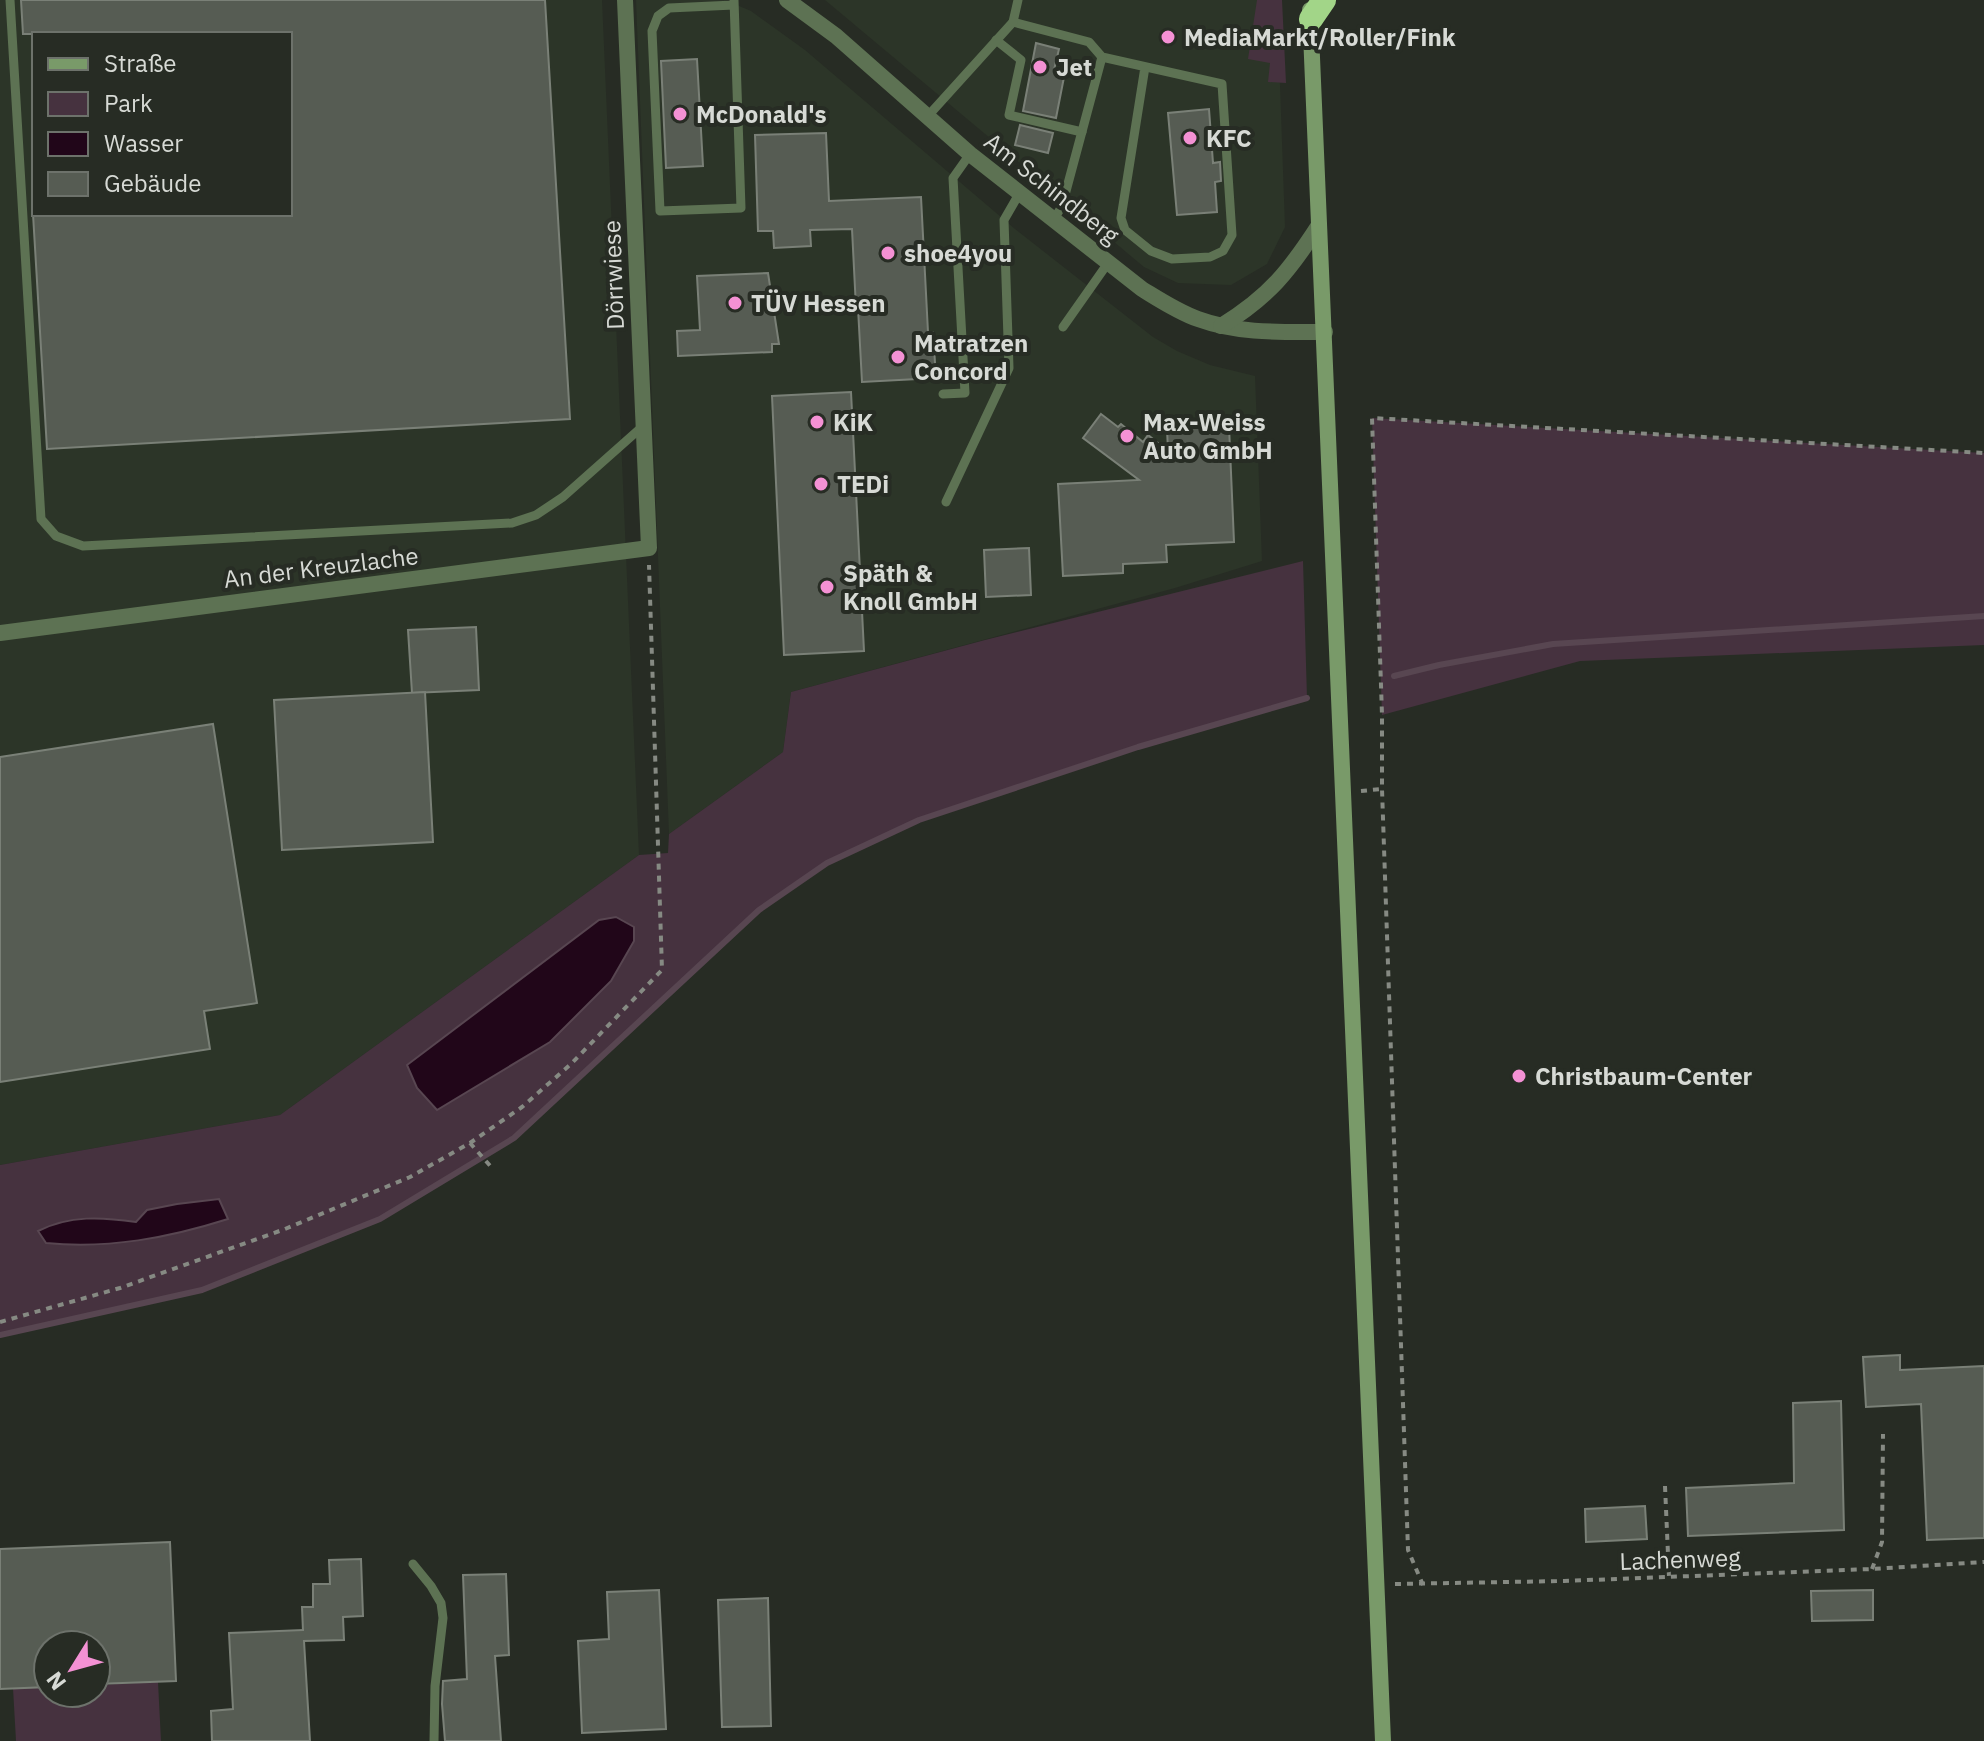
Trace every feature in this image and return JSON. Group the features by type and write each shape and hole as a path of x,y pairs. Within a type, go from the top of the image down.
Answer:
{"main road":[{"path":"1315,6 1319,225 1383,1741"}],"street":[{"name":"Dörrwiese","path":"625,0 649,548"},
{"name":"Am Schindberg","path":"787,0 836,36 1019,194 1142,289 1197,319 1221,326 1268,332 1325,332"},
{"path":"1221,326 1245,311 1275,285 1295,262 1319,225"},
{"name":"An der Kreuzlache","path":"0,633 649,548"}],"lane":[{"path":"10,0 41,519 56,536 83,546 512,523 536,515 563,497 643,426"},
{"path":"927,117 1013,22 1018,0"},
{"path":"734,3 741,208 660,211 652,31 658,16 669,8 734,3"},
{"path":"1013,22 1089,42 1102,57 1222,84 1232,235 1223,251 1210,257 1172,259 1151,251 1125,230 1121,218 1145,67"},
{"path":"996,40 1021,60 1009,115 1082,132"},
{"path":"1053,221 1062,206 1102,57"},
{"path":"943,394 965,393 953,178 970,154"},
{"path":"946,502 1009,368 1004,220 1019,194"},
{"path":"1063,327 1108,263"},
{"path":"413,1564 441,1603 443,1618 435,1686 434,1741"}],"path":[{"path":"1423,1585 1408,1550 1372,418 1984,453"},
{"path":"0,1322 120,1288 285,1229 410,1177 470,1143 522,1107 571,1064 662,970 649,548"},
{"path":"470,1143 493,1169"},
{"path":"1872,1569 1882,1542 1883,1434"},
{"path":"1665,1486 1669,1577"},
{"name":"Lachenweg","path":"1377,1584 1669,1577 1984,1562"}],"shaded area":[{"path":"0,0 602,0 639,855 280,1115 0,1165"},
{"path":"636,0 725,0 751,11 805,50 1015,229 1153,337 1210,365 1255,376 1262,561 1175,588 791,692 783,752 669,834"},
{"path":"825,0 1277,0 1285,227 1267,264 1231,285 1178,283 1144,267"}],"green space":[{"path":"1257,0 1282,0 1286,83 1268,82 1270,63 1248,59"},
{"path":"1372,418 1984,453 1984,645 1580,661 1382,715"},
{"path":"1303,561 1307,698 1138,747 919,820 827,863 759,910 514,1138 380,1219 202,1290 0,1335 0,1165 280,1115 639,855 668,853 669,834 783,752 791,692"},
{"path":"158,1682 161,1741 16,1741 13,1688 32,1687 32,1709 112,1709 112,1684"}],"water":[{"path":"616,917 634,927 634,941 611,981 550,1042 437,1110 417,1088 407,1065 599,920"},
{"path":"219,1199 228,1219 161,1237 115,1243 46,1243 38,1231 62,1222 86,1219 136,1222 147,1210"}],"building":[{"path":"21,0 545,0 570,419 47,449 33,216 292,216 292,32 23,34"},
{"path":"1036,43 1059,49 1054,70 1065,72 1056,118 1023,111"},
{"name":"McDonald's","path":"697,59 703,166 666,168 661,61"},
{"name":"KFC","path":"1209,109 1213,163 1220,162 1221,181 1215,182 1217,212 1177,215 1168,113"},
{"path":"1020,125 1053,133 1048,153 1015,145"},
{"path":"826,133 829,201 921,197 928,332 933,332 936,378 862,382 852,229 810,230 811,246 774,248 773,231 758,231 755,135"},
{"name":"TÜV Hessen","path":"768,273 779,344 772,344 772,352 678,356 677,331 700,330 697,276"},
{"path":"851,392 864,651 784,655 772,396"},
{"path":"1101,414 1118,427 1121,424 1143,442 1148,435 1168,451 1167,429 1229,426 1234,542 1166,545 1167,562 1123,564 1123,573 1063,576 1058,484 1139,480 1083,438"},
{"path":"1029,548 1031,595 986,597 984,550"},
{"path":"476,627 479,690 412,693 408,630"},
{"path":"425,692 433,842 282,850 274,700"},
{"path":"213,724 257,1003 204,1011 210,1049 0,1082 0,757"},
{"path":"1900,1355 1900,1370 1984,1366 1984,1538 1927,1540 1921,1404 1866,1407 1863,1357"},
{"path":"1841,1401 1844,1530 1688,1536 1686,1488 1794,1483 1793,1403"},
{"path":"1645,1506 1647,1539 1586,1542 1585,1509"},
{"path":"170,1542 176,1681 112,1683 112,1629 32,1629 32,1688 0,1689 0,1549"},
{"path":"361,1559 363,1616 343,1617 344,1640 304,1641 310,1741 212,1741 211,1711 233,1709 229,1633 303,1630 302,1607 313,1607 313,1584 330,1584 329,1560"},
{"path":"506,1574 509,1655 495,1656 501,1741 445,1741 443,1681 467,1679 463,1575"},
{"path":"659,1590 666,1729 582,1733 578,1641 609,1639 607,1592"},
{"path":"1873,1590 1873,1620 1812,1621 1811,1591"},
{"path":"768,1598 771,1726 722,1727 718,1600"}],"waterway":[{"path":"1394,676 1553,644 1984,616"},
{"path":"0,1335 202,1290 380,1219 514,1138 759,910 827,863 919,820 1138,747 1307,698"}],"place":[{"name":"MediaMarkt/Roller/Fink","path":"1168,37"},
{"name":"Jet","path":"1040,67"},
{"name":"McDonald's","path":"680,114"},
{"name":"KFC","path":"1190,138"},
{"name":"shoe4you","path":"888,253"},
{"name":"TÜV Hessen","path":"735,303"},
{"name":"Matratzen Concord","path":"898,357"},
{"name":"KiK","path":"817,422"},
{"name":"Max-Weiss Auto GmbH","path":"1127,436"},
{"name":"TEDi","path":"821,484"},
{"name":"Späth & Knoll GmbH","path":"827,587"},
{"name":"Christbaum-Center","path":"1519,1076"}]}
